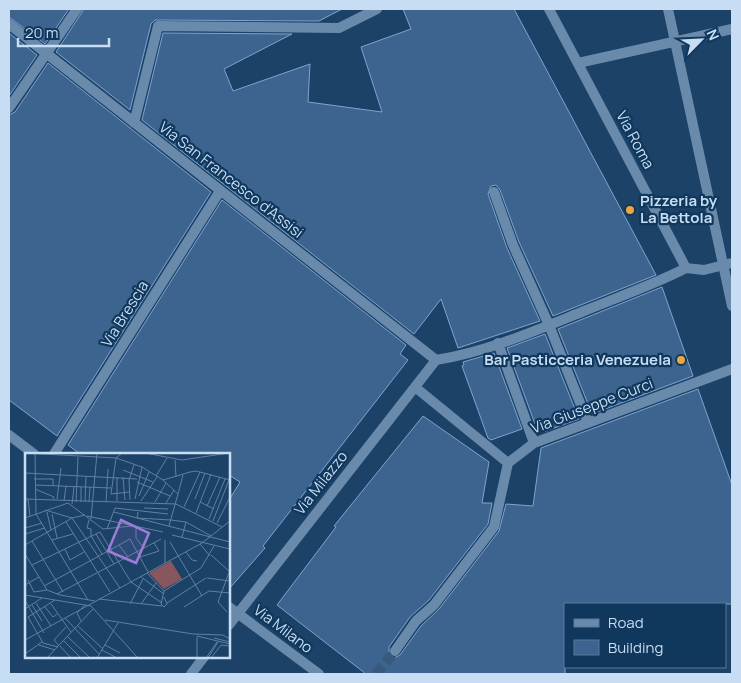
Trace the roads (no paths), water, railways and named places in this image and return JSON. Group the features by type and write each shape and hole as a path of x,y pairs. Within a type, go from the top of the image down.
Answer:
{"street":[{"path":"9,108 77,9"},
{"path":"134,123 158,26 340,28 377,9"},
{"name":"Via Roma","path":"550,9 686,268"},
{"path":"668,9 728,264 732,306"},
{"name":"Via San Francesco d'Assisi","path":"9,24 436,360"},
{"path":"578,63 732,29"},
{"name":"Via Brescia","path":"55,453 220,191"},
{"path":"494,192 512,245 549,325 588,423"},
{"path":"436,360 456,357 549,325 667,278 686,268 704,270 728,264"},
{"path":"498,342 534,443"},
{"name":"Via Milazzo","path":"230,624 436,360"},
{"name":"Via Giuseppe Curci","path":"508,463 534,443 732,369"},
{"path":"394,651 416,621 434,605 494,527 508,463 415,387"},
{"path":"9,435 33,453"},
{"name":"Via Milano","path":"230,608 319,674"},
{"path":"191,674 203,658"}],"tunnel":[{"path":"376,674 395,651"}],"place":[{"name":"Pizzeria by La Bettola","path":"630,210"},
{"name":"Bar Pasticceria Venezuela","path":"681,360"}]}
